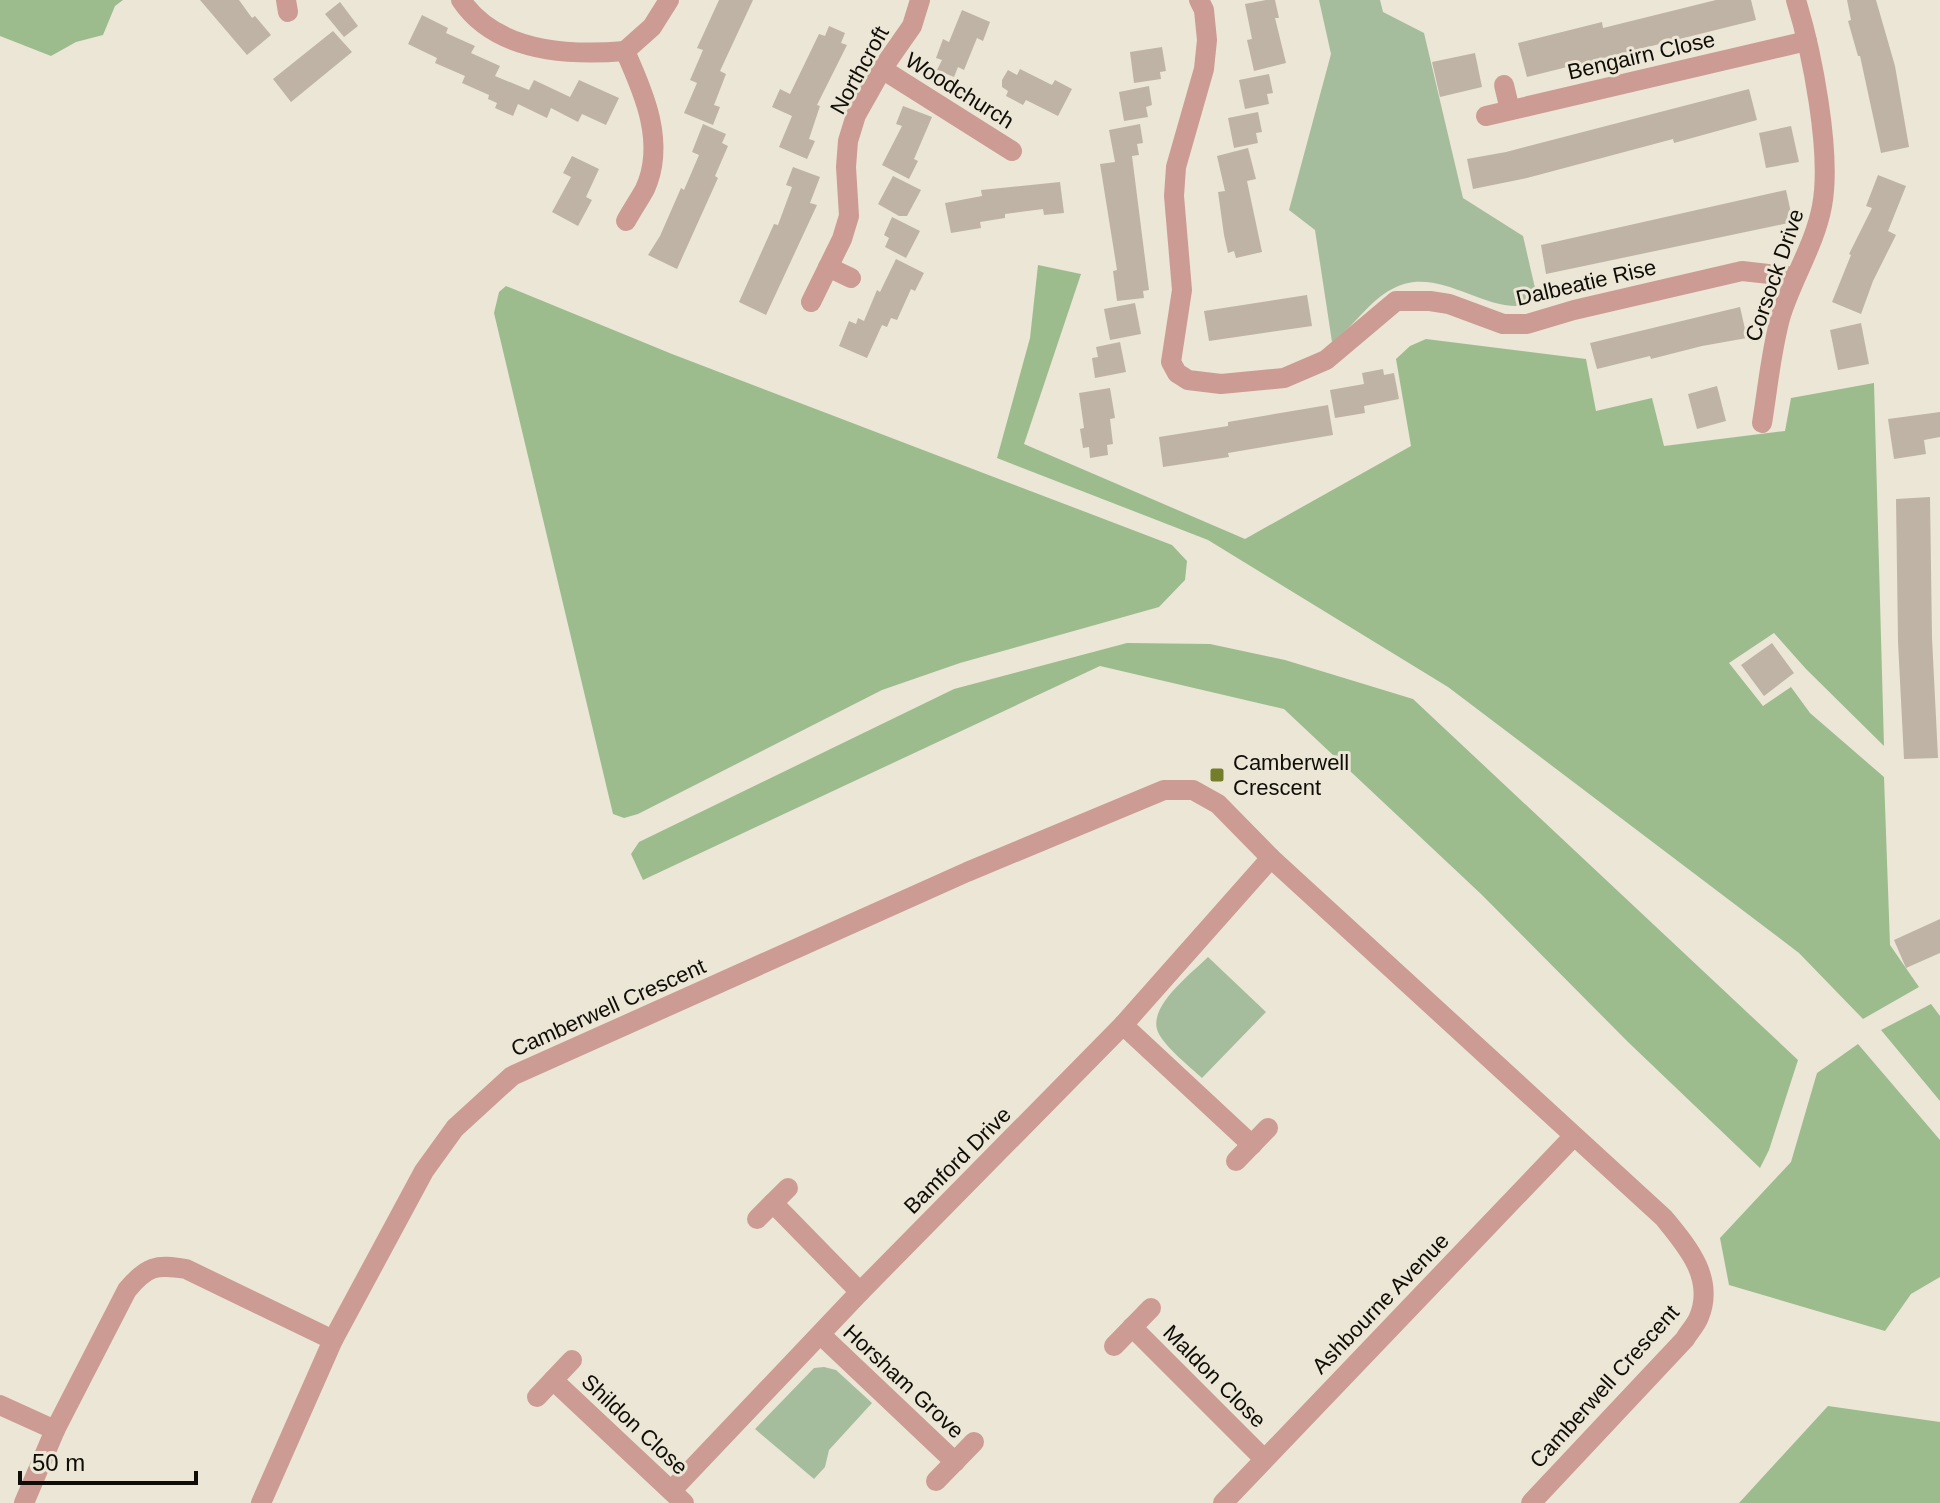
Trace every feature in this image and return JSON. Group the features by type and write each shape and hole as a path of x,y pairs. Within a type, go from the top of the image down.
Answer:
{"street":[{"path":"461,0 487,25 539,49 596,54 625,51 652,27 669,0"},
{"name":"Northcroft","path":"811,302 842,239 849,216 846,167 848,141 856,115 882,69 912,26 920,0"},
{"name":"Dalbeatie Rise","path":"1199,0 1204,10 1207,40 1204,69 1176,167 1174,196 1182,290 1171,362 1177,373 1188,380 1221,384 1284,378 1326,360 1396,301 1449,304 1503,324 1527,324 1742,271 1795,277"},
{"name":"Corsock Drive","path":"1762,423 1781,315 1813,238 1826,175 1817,98 1796,0"},
{"name":"Bengairn Close","path":"1486,116 1807,41"},
{"path":"625,51 641,86 652,132 652,163 646,187 626,221"},
{"name":"Woodchurch","path":"882,69 985,144 1012,151"},
{"path":"1504,85 1510,110"},
{"path":"828,267 851,278"},
{"name":"Camberwell Crescent","path":"261,1503 333,1340 424,1171 455,1128 512,1076 967,872 1164,790 1193,790 1218,804 1271,858 1664,1218 1692,1252 1704,1288 1699,1316 1685,1339 1531,1503"},
{"name":"Bamford Drive","path":"678,1496 860,1292 1123,1025 1271,858"},
{"path":"1123,1025 1252,1145"},
{"path":"1236,1161 1268,1128"},
{"name":"Ashbourne Avenue","path":"1223,1503 1573,1137"},
{"path":"757,1219 781,1196 860,1292"},
{"path":"24,1503 55,1430 127,1290 142,1272 162,1265 186,1269 333,1340"},
{"path":"1114,1346 1151,1308"},
{"name":"Maldon Close","path":"1132,1327 1264,1459"},
{"name":"Horsham Grove","path":"821,1335 955,1462"},
{"path":"537,1397 572,1360"},
{"name":"Shildon Close","path":"553,1380 678,1496"},
{"path":"0,1405 55,1430"},
{"path":"936,1481 974,1442"}],"green space":[{"path":"0,0 123,0 115,6 103,35 76,42 51,56 0,36"},
{"path":"1319,0 1380,0 1383,12 1424,33 1463,198 1523,236 1538,301 1520,306 1505,305 1434,283 1404,284 1383,294 1332,342 1315,230 1289,210 1331,54"},
{"path":"1038,265 1081,274 1024,444 1245,539 1411,446 1396,359 1410,346 1426,339 1586,359 1596,411 1652,398 1664,446 1785,431 1791,398 1874,383 1884,746 1774,633 1729,663 1763,706 1791,687 1810,713 1884,777 1890,945 1919,987 1863,1019 1799,953 1448,687 1208,540 997,458 1030,338"},
{"path":"506,286 672,354 1172,545 1187,561 1185,580 1159,607 960,663 882,690 638,814 624,818 613,814 494,313 499,292"},
{"path":"1127,643 1210,644 1285,660 1413,699 1798,1060 1769,1150 1760,1168 1628,1042 1481,894 1284,709 1100,666 643,880 631,854 639,842 954,689"},
{"path":"1208,957 1266,1012 1202,1078 1166,1044 1156,1022 1172,992"},
{"path":"1931,1004 1940,1016 1940,1101 1881,1030"},
{"path":"1858,1044 1940,1140 1940,1277 1911,1294 1885,1331 1729,1285 1720,1238 1791,1162 1817,1073"},
{"path":"814,1368 836,1370 872,1403 829,1450 825,1467 814,1479 755,1429"},
{"path":"1828,1406 1940,1422 1940,1503 1739,1503"}],"building":[{"path":"200,0 239,0 252,18 255,16 271,35 247,55"},
{"path":"719,0 753,0 720,71 726,74 714,105 720,107 713,125 684,113 697,83 690,80 703,50 697,48"},
{"path":"1275,0 1279,18 1275,18 1286,63 1254,71 1247,40 1252,39 1245,4"},
{"path":"1716,0 1751,0 1756,20 1527,77 1518,43 1602,22 1603,28"},
{"path":"1847,0 1876,0 1895,66 1909,147 1881,153 1860,56 1848,21 1851,20"},
{"path":"340,2 358,26 344,37 325,14"},
{"path":"962,10 990,22 983,41 977,38 964,70 958,67 954,77 937,70 942,60 936,58 943,39 949,42"},
{"path":"422,15 448,28 446,33 475,46 471,53 500,66 495,76 529,90 534,80 570,97 579,80 619,98 606,125 582,114 578,122 551,108 547,118 518,104 513,116 495,108 497,103 488,99 489,95 462,83 465,76 435,63 437,58 408,44"},
{"path":"829,26 845,33 841,43 847,45 817,105 820,106 809,139 815,141 807,159 779,147 792,116 772,107 780,89 790,94 819,34 825,36"},
{"path":"333,31 352,52 291,102 273,79"},
{"path":"1162,47 1166,71 1160,72 1161,79 1134,83 1130,52"},
{"path":"1475,53 1482,87 1440,97 1432,62"},
{"path":"1020,69 1052,85 1055,80 1072,89 1058,116 1026,100 1023,105 1006,96 1008,91 1002,87 1002,80 1008,70 1017,75"},
{"path":"1269,74 1273,93 1267,94 1269,104 1245,109 1239,80"},
{"path":"1149,86 1152,105 1146,107 1148,117 1124,121 1119,92"},
{"path":"1749,89 1757,120 1674,143 1673,139 1527,178 1473,189 1467,159 1506,152"},
{"path":"903,106 932,117 909,179 882,165 902,126 896,124"},
{"path":"1258,112 1262,132 1256,133 1258,143 1234,148 1228,118"},
{"path":"703,124 726,134 722,143 728,146 715,176 718,178 677,269 648,255 681,188 684,190 699,155 692,152"},
{"path":"1140,124 1143,143 1137,144 1139,155 1132,156 1149,290 1143,291 1144,298 1117,301 1113,271 1117,270 1100,164 1115,162 1109,130"},
{"path":"1791,126 1799,162 1766,168 1759,133"},
{"path":"1248,148 1256,179 1247,181 1262,252 1236,258 1234,251 1228,253 1224,235 1218,192 1225,191 1217,156"},
{"path":"572,156 599,169 586,197 592,200 578,226 552,212 571,177 563,173"},
{"path":"793,167 820,177 810,203 817,205 766,315 739,302 774,224 778,225 792,187 786,185"},
{"path":"1878,175 1906,186 1888,231 1896,235 1861,314 1832,302 1849,254 1872,208 1866,206"},
{"path":"893,176 921,190 907,216 899,216 878,204"},
{"path":"1060,182 1064,213 1044,215 1043,209 1005,214 1005,218 980,222 981,228 951,233 945,203 982,196 981,190"},
{"path":"1786,190 1793,222 1546,274 1541,245"},
{"path":"892,217 920,231 906,258 885,247 889,238 884,235"},
{"path":"896,259 924,273 915,291 911,289 897,320 891,318 887,327 882,325 867,358 839,346 849,321 856,324 858,318 864,321 877,290 880,292"},
{"path":"1307,295 1312,326 1209,341 1204,311"},
{"path":"1135,303 1141,334 1110,340 1104,309"},
{"path":"1740,307 1747,338 1597,369 1590,343"},
{"path":"1861,323 1869,364 1838,370 1830,330"},
{"path":"1120,342 1126,372 1095,378 1092,358 1098,357 1096,347"},
{"path":"1383,369 1384,375 1394,373 1399,399 1364,406 1365,413 1335,418 1330,390 1364,384 1362,373"},
{"path":"1717,386 1726,421 1697,429 1688,394"},
{"path":"1110,388 1115,418 1110,419 1113,444 1107,445 1108,455 1090,458 1089,447 1083,448 1080,429 1084,428 1079,393"},
{"path":"1328,405 1333,435 1163,467 1159,437"},
{"path":"1940,412 1940,437 1924,440 1926,454 1894,459 1888,419"},
{"path":"1930,497 1938,758 1904,759 1896,499"},
{"path":"1772,643 1794,673 1764,696 1741,665"},
{"path":"1940,919 1940,953 1906,968 1894,940"}],"place":[{"name":"Camberwell Crescent","path":"1217,775"}]}
